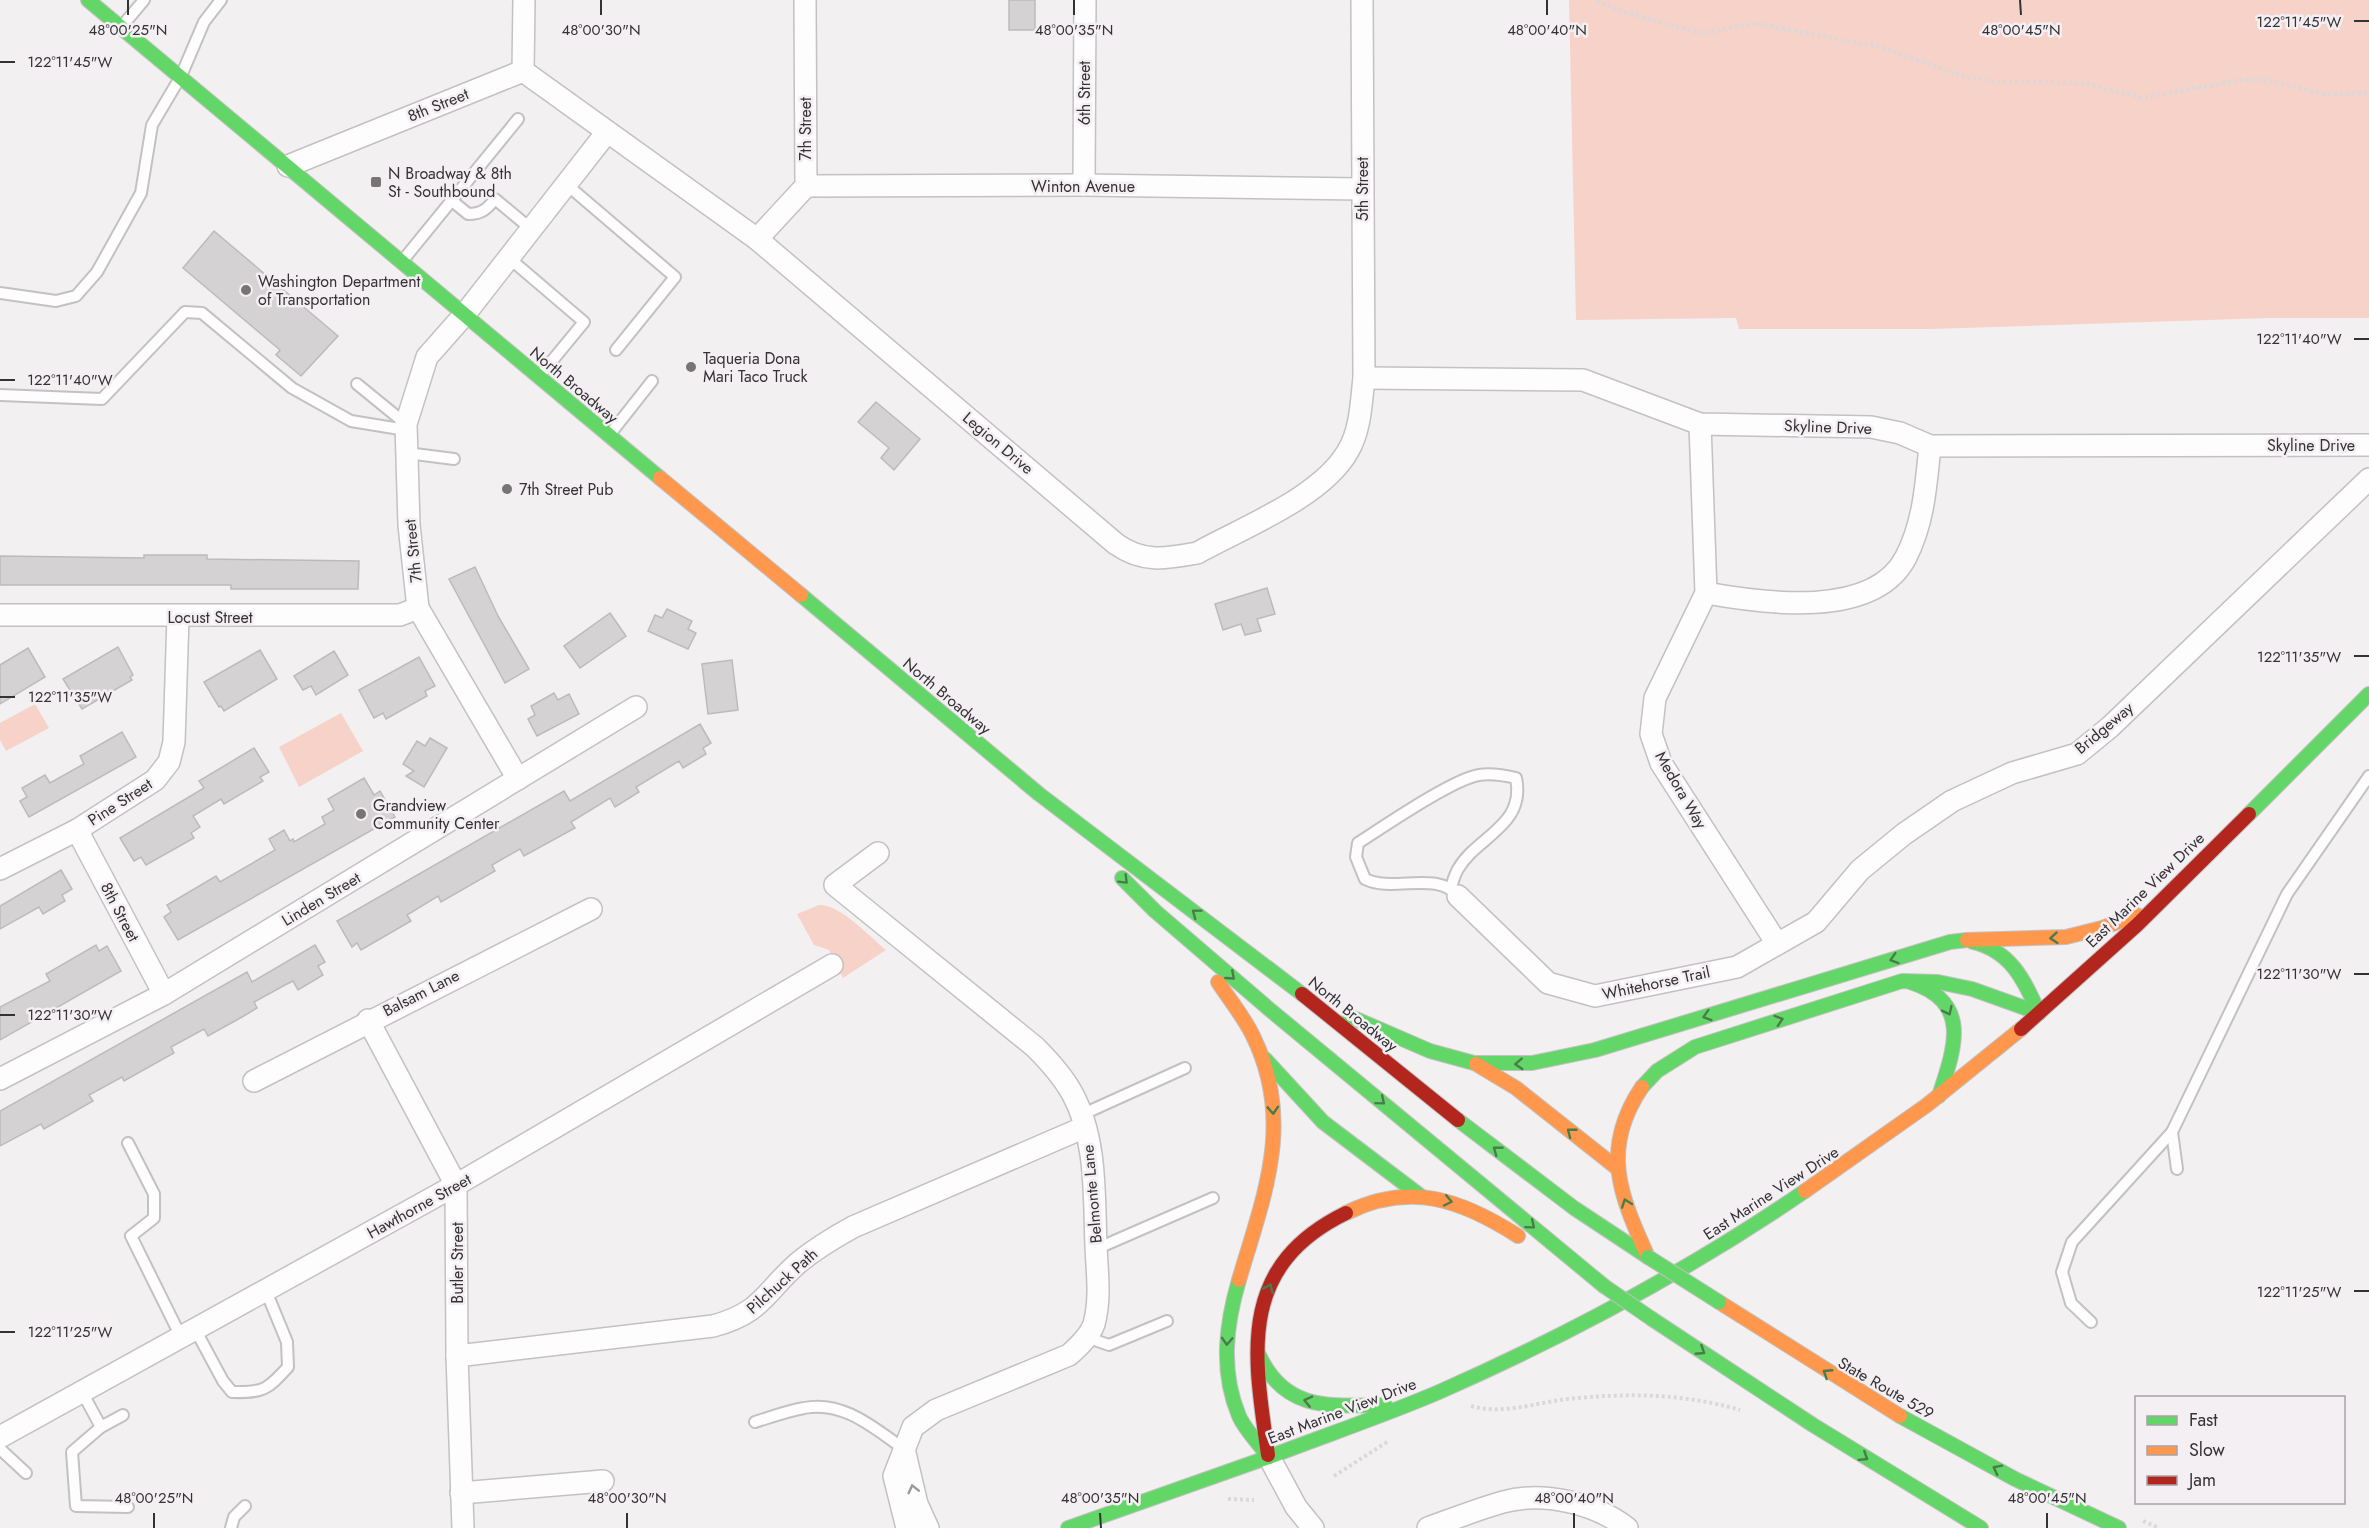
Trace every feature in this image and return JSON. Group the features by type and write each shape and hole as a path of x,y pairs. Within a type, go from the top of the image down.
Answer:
{"main road":[{"name":"North Broadway","path":"88,0 1039,794 1292,986 1444,1110 1574,1208 1648,1257"},
{"name":"East Marine View Drive","path":"1068,1528 1269,1457 1408,1404 1650,1287 1786,1205 1939,1096 2039,1013 2150,910 2369,694"},
{"name":"North Broadway","path":"1039,794 1155,911 1604,1286"},
{"path":"1474,1063 1516,1065 1572,1056 1950,942 1992,938 2065,937 2099,930 2150,910"},
{"path":"1155,911 1225,989 1243,1016 1261,1053 1282,1080 1323,1122 1422,1197"},
{"path":"1950,942 1984,944 2003,953 2022,977 2039,1013"},
{"path":"1648,1257 1623,1196 1617,1168 1617,1142 1627,1108 1641,1085 1665,1062 1695,1047 1902,981 1932,981 1964,985 1999,996 2039,1013"},
{"path":"1902,981 1922,985 1933,992 1952,1018 1954,1047 1939,1096"},
{"path":"1292,986 1402,1041 1474,1063 1516,1088 1617,1168"},
{"path":"1261,1053 1273,1103 1274,1138 1271,1172 1229,1314 1226,1363 1239,1417 1269,1457"},
{"path":"1269,1457 1256,1345 1258,1323 1269,1285 1293,1251 1314,1231 1340,1214 1368,1203 1390,1198 1422,1197 1453,1202 1488,1216 1530,1245 1604,1286 1914,1489 1981,1528"},
{"name":"State Route 529","path":"1648,1257 1841,1382 1972,1456 2119,1528"},
{"path":"1256,1345 1262,1367 1274,1383 1301,1401 1326,1405 1408,1404"}],"street":[{"path":"523,71 524,0"},
{"name":"7th Street","path":"805,0 806,186"},
{"name":"6th Street","path":"1084,185 1085,0"},
{"name":"5th Street","path":"1362,0 1361,189 1364,378"},
{"name":"Legion Drive","path":"523,71 758,238 1131,555 1150,558 1197,553 1318,487 1336,469 1350,449 1358,424 1364,378"},
{"name":"8th Street","path":"288,166 523,71"},
{"path":"465,314 607,132"},
{"name":"Winton Avenue","path":"806,186 1084,185 1361,189"},
{"path":"758,238 806,186"},
{"name":"7th Street","path":"465,314 427,357 406,427 409,525 418,608 518,779"},
{"name":"Skyline Drive","path":"1364,378 1583,380 1700,423 1871,427 1900,434 1930,446 2369,445"},
{"name":"Medora Way","path":"1700,423 1706,594 1655,698 1651,734 1661,763 1776,942"},
{"path":"1706,594 1757,602 1840,601 1873,589 1894,574 1905,559 1916,534 1924,505 1930,446"},
{"name":"Bridgeway","path":"1776,942 1816,922 1860,870 1904,834 1952,801 2012,773 2078,754 2110,727 2369,479"},
{"name":"Locust Street","path":"0,615 178,617 400,615 418,608"},
{"name":"Pine Street","path":"0,869 77,830 155,780 169,762 174,742 178,617"},
{"name":"Linden Street","path":"0,1079 164,994 636,707"},
{"name":"8th Street","path":"77,830 164,994"},
{"name":"Belmonte Lane","path":"878,853 835,885 1035,1047 1056,1069 1072,1094 1083,1121 1094,1179 1099,1297 1094,1326 1069,1355 936,1410 913,1427 894,1476 907,1528"},
{"name":"Whitehorse Trail","path":"1455,891 1548,983 1595,996 1737,966 1776,942"},
{"name":"Balsam Lane","path":"254,1081 368,1020 591,909"},
{"name":"Hawthorne Street","path":"0,1437 456,1185 832,965"},
{"name":"Butler Street","path":"368,1020 456,1185 457,1356 463,1528"},
{"name":"Pilchuck Path","path":"457,1356 713,1326 736,1320 755,1309 797,1264 825,1242 1083,1121"},
{"path":"904,1449 917,1504 928,1528"},
{"path":"1269,1457 1296,1507 1313,1528"},
{"path":"461,1493 603,1481"},
{"path":"1428,1528 1505,1501 1543,1499 1584,1505 1614,1518 1627,1528"}],"lane":[{"path":"121,28 144,0"},
{"path":"0,292 56,301 76,296 97,272 141,193 152,125 181,76 204,22 221,0"},
{"path":"402,261 518,119"},
{"path":"566,184 675,278 616,350"},
{"path":"452,200 468,214 478,214 486,210 495,199 531,229"},
{"path":"509,258 584,322 539,377"},
{"path":"0,395 102,399 185,312 202,313 292,388 351,421 406,427"},
{"path":"609,436 652,381"},
{"path":"357,384 406,427"},
{"path":"407,453 454,459"},
{"path":"1496,774 1516,778 1519,795 1509,817 1458,868 1455,891 1434,884 1376,884 1365,879 1356,858 1358,843 1438,794 1476,775 1496,774"},
{"path":"2091,1322 2071,1303 2062,1272 2072,1242 2172,1132 2287,894 2369,776"},
{"path":"1083,1121 1185,1068"},
{"path":"2172,1132 2177,1169"},
{"path":"128,1143 154,1194 154,1218 131,1236 188,1333 232,1392 257,1393 275,1382 288,1367 287,1342 266,1291"},
{"path":"1096,1249 1213,1198"},
{"path":"1086,1337 1109,1345 1167,1320"},
{"path":"82,1392 101,1427"},
{"path":"755,1422 805,1407 827,1407 856,1416 904,1449"},
{"path":"123,1415 101,1427 72,1452 76,1506 128,1507"},
{"path":"0,1449 26,1473"},
{"path":"231,1528 234,1517 245,1506"}],"path":[{"path":"1597,0 1617,10 1699,33 1739,25 1760,24 1880,46 1964,76 1997,82 2083,83 2142,98 2240,80 2266,80 2324,94 2369,93"},
{"path":"1468,1405 1485,1410 1497,1410 1576,1398 1667,1395 1706,1400 1744,1411"}],"shaded area":[{"path":"1569,0 2369,0 2369,318 2269,318 1931,329 1739,329 1736,318 1576,320"},
{"path":"35,704 49,728 6,751 0,740 0,723"},
{"path":"341,713 363,751 299,787 279,747"},
{"path":"819,905 827,906 845,915 886,950 843,978 829,950 814,945 797,914"}],"building":[{"path":"1009,0 1035,0 1035,30 1009,30"},
{"name":"Washington Department of Transportation","path":"214,231 338,336 301,376 276,355 280,350 183,268"},
{"path":"876,402 920,439 894,470 881,458 889,448 858,422"},
{"path":"144,555 207,555 207,559 359,561 358,589 231,589 231,585 0,585 0,556 144,558"},
{"path":"475,567 498,616 529,669 505,683 449,579"},
{"path":"1267,588 1275,614 1257,619 1261,631 1245,635 1241,624 1223,630 1215,604"},
{"path":"667,609 692,621 688,629 696,633 688,649 648,631 655,615 662,618"},
{"path":"610,613 626,636 580,668 564,646"},
{"path":"118,647 133,675 130,677 132,680 82,709 63,679"},
{"path":"28,648 45,677 0,704 0,665"},
{"path":"260,650 277,679 224,711 221,706 219,707 204,682"},
{"path":"334,651 348,675 316,695 311,686 303,690 294,676"},
{"path":"419,657 435,686 425,691 427,696 386,719 383,713 374,718 359,690"},
{"path":"732,660 738,710 708,714 702,664"},
{"path":"554,693 558,700 569,694 579,714 537,736 528,719 535,715 531,706"},
{"path":"700,724 711,743 703,748 706,754 683,768 679,761 636,787 639,792 615,807 610,798 571,822 575,828 524,856 520,849 492,865 495,871 441,902 438,896 407,915 411,921 361,950 357,943 352,947 337,921 564,791 570,801"},
{"path":"122,732 136,757 29,817 20,801 27,797 22,788 45,775 50,783 84,764 80,756"},
{"path":"430,738 447,748 424,787 406,776 414,771 403,764 417,741 425,746"},
{"path":"254,748 269,772 260,777 263,781 224,804 221,799 193,816 200,827 191,833 194,838 146,865 141,857 134,861 120,838 204,788 199,781"},
{"path":"364,778 374,795 380,791 395,817 178,940 164,917 171,912 167,905 216,876 220,882 275,850 269,839 284,830 290,841 293,839 294,842 325,824 322,817 334,810 328,799"},
{"path":"61,870 72,889 62,895 65,901 43,914 39,907 0,929 0,906"},
{"path":"96,945 99,951 107,946 121,971 0,1040 0,1007 50,981 46,974"},
{"path":"315,945 325,962 318,966 323,975 298,990 293,981 285,985 254,1002 257,1008 242,1017 208,1036 204,1029 171,1047 174,1053 124,1081 122,1077 89,1095 93,1101 44,1129 41,1124 0,1146 0,1111 247,972 252,982"}],"traffic: fast":[{"path":"88,0 660,478"},
{"path":"801,595 1039,794 1302,994"},
{"path":"2249,814 2369,694"},
{"path":"1122,878 1155,911 1269,1009 1604,1286"},
{"path":"1349,1016 1430,1051 1474,1063 1532,1063 1595,1050 1950,942 1967,940"},
{"path":"1973,942 1997,952 2015,968 2039,1013"},
{"path":"1642,1087 1657,1071 1695,1047 1902,981 1938,982 1972,989 2039,1013"},
{"path":"1910,982 1930,991 1943,1001 1951,1014 1954,1028 1953,1044 1939,1096"},
{"path":"1265,1059 1323,1122 1422,1197"},
{"path":"1458,1120 1574,1208 1648,1257"},
{"path":"1269,1457 1418,1401 1534,1348 1673,1274 1805,1191"},
{"path":"1648,1257 1719,1302"},
{"path":"1239,1280 1228,1331 1229,1382 1239,1416 1269,1457"},
{"path":"1604,1286 1652,1319"},
{"path":"1652,1319 1813,1425 1981,1528"},
{"path":"1259,1355 1270,1374 1282,1387 1296,1396 1328,1405 1385,1405"},
{"path":"1900,1416 2015,1479 2119,1528"},
{"path":"1068,1528 1269,1457"}],"traffic: slow":[{"path":"660,478 801,595"},
{"path":"1967,940 2066,937 2102,928 2137,915"},
{"path":"1218,982 1253,1036 1265,1068 1272,1098 1274,1129 1271,1158 1258,1218 1239,1280"},
{"path":"1805,1191 1927,1105 2021,1029"},
{"path":"1476,1064 1516,1088 1617,1168"},
{"path":"1642,1087 1629,1110 1621,1131 1618,1152 1623,1192 1629,1213 1648,1257"},
{"path":"1346,1213 1369,1203 1392,1198 1435,1199 1456,1204 1497,1223 1518,1236"},
{"path":"1719,1302 1900,1416"}],"traffic: jam":[{"path":"2021,1029 2137,925 2249,814"},
{"path":"1302,994 1458,1120"},
{"path":"1268,1455 1259,1383 1258,1349 1260,1317 1269,1287 1285,1260 1310,1235 1346,1213"}],"place":[{"name":"N Broadway & 8th St - Southbound","path":"376,182"},
{"name":"Washington Department of Transportation","path":"246,290"},
{"name":"Taqueria Dona Mari Taco Truck","path":"691,367"},
{"name":"7th Street Pub","path":"507,489"},
{"name":"Grandview Community Center","path":"361,814"}]}
